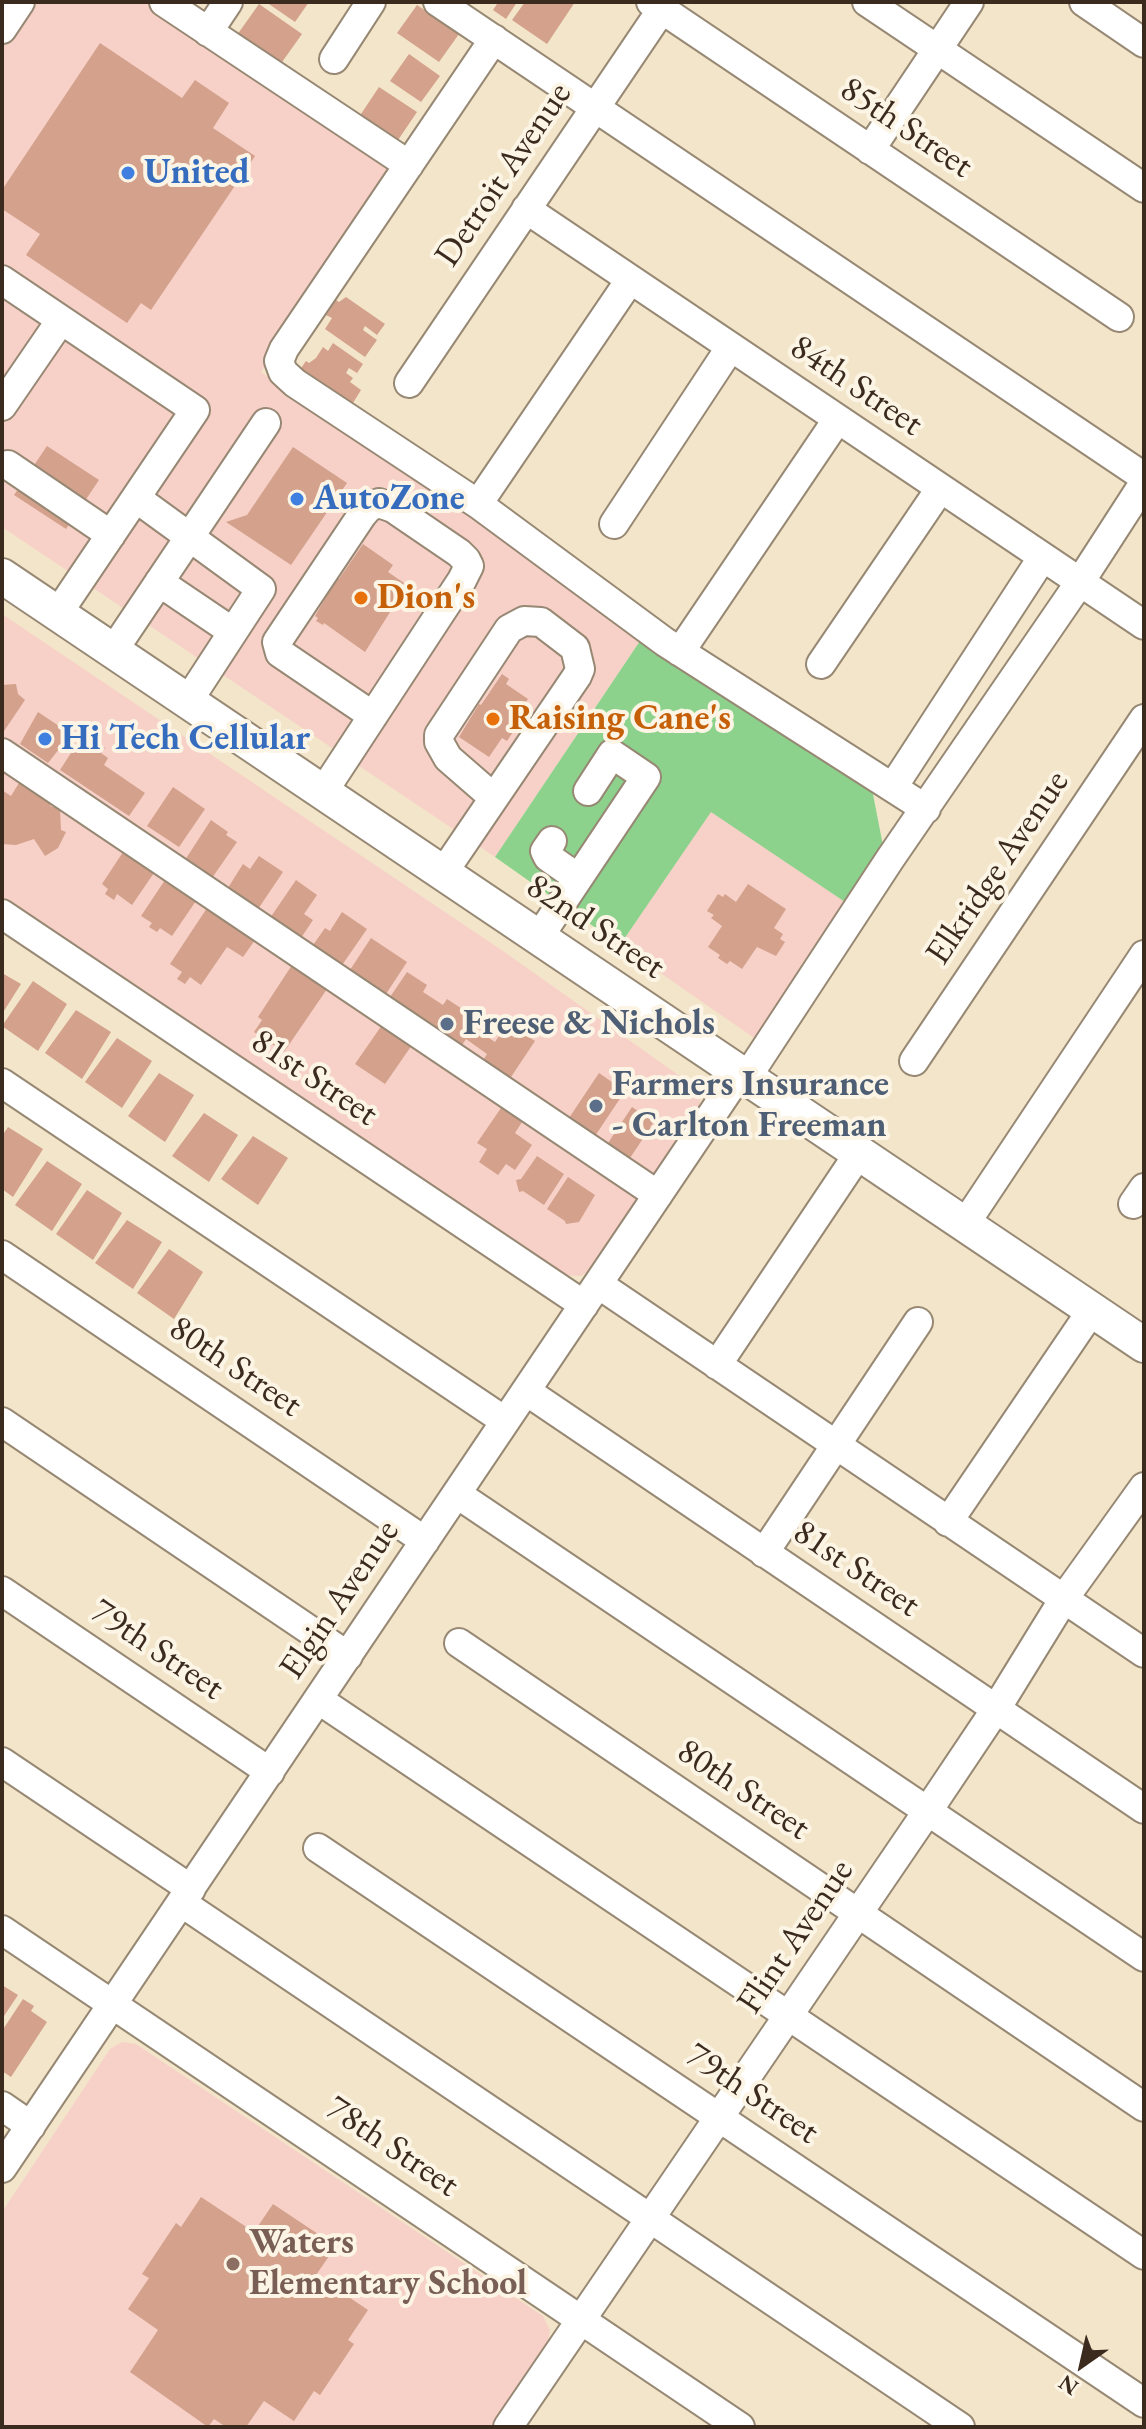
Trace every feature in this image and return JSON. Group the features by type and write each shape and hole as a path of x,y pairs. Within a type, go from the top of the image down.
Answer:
{"main road":[{"name":"82nd Street","path":"2,576 1144,1345"}],"street":[{"path":"2,29 20,2"},
{"path":"164,2 409,165"},
{"path":"208,32 228,2"},
{"path":"334,59 371,2"},
{"path":"438,2 1144,477"},
{"path":"867,2 1144,188"},
{"path":"870,150 969,2"},
{"path":"1084,2 1122,12 1144,43"},
{"name":"Detroit Avenue","path":"409,383 596,106 656,6"},
{"name":"85th Street","path":"656,6 1119,317"},
{"path":"494,39 284,349 279,361 283,372 478,504 680,652 926,809"},
{"name":"84th Street","path":"526,209 1144,625"},
{"path":"2,280 195,410 58,613"},
{"path":"478,504 630,280"},
{"path":"2,406 61,320"},
{"path":"614,524 730,348"},
{"path":"680,652 837,420"},
{"path":"113,651 266,423"},
{"path":"8,465 111,535"},
{"name":"Elgin Avenue","path":"2,2168 658,1195 926,809 1144,483"},
{"path":"821,664 940,489"},
{"path":"136,498 261,589 188,701"},
{"path":"323,792 373,716 462,580 469,566 459,553 393,508 379,503 369,507 281,634 276,648 373,716"},
{"path":"893,787 1042,558"},
{"path":"159,582 233,632"},
{"path":"443,873 494,798 495,780 562,680 564,658 557,648 532,635 518,638 441,748 448,758 494,798"},
{"name":"Elkridge Avenue","path":"914,1061 1144,719"},
{"path":"2,753 658,1195"},
{"path":"539,937 646,777 612,754 588,791"},
{"path":"552,841 545,851 548,857 578,878"},
{"name":"81st Street","path":"2,914 591,1295 717,1365 1144,1653"},
{"path":"965,1224 1144,955"},
{"path":"2,1083 505,1421"},
{"path":"717,1365 859,1153"},
{"name":"80th Street","path":"2,1255 425,1541"},
{"path":"948,1522 1092,1310"},
{"path":"764,1553 918,1322"},
{"name":"81st Street","path":"526,1391 1144,1809"},
{"path":"2,1422 348,1656"},
{"name":"Flint Avenue","path":"511,2426 996,1709 1065,1597 1144,1487"},
{"path":"457,1494 1144,1957"},
{"name":"79th Street","path":"2,1591 270,1772"},
{"name":"80th Street","path":"459,1643 1144,2107"},
{"path":"319,1700 1144,2255"},
{"path":"2,1762 186,1896 650,2218 960,2427"},
{"name":"79th Street","path":"318,1848 1144,2403"},
{"name":"78th Street","path":"2,1930 740,2427"},
{"path":"2,2106 31,2126"}],"shaded area":[{"path":"2,2 149,2 390,164 392,176 261,372 646,632 495,857 2,527"},
{"path":"2,614 503,951 694,1086 701,1096 699,1109 651,1180 2,743"},
{"path":"2,763 641,1194 591,1269 581,1276 563,1275 2,897"},
{"path":"711,811 851,906 760,1042 620,945"},
{"name":"Waters Elementary School","path":"122,2042 136,2044 543,2316 550,2330 547,2344 491,2427 2,2427 2,2212 110,2049"}],"green space":[{"path":"646,632 871,784 885,856 851,906 711,812 620,945 495,857"}],"building":[{"path":"266,2 309,2 295,22"},
{"path":"494,2 517,2 506,19 493,10 497,4"},
{"path":"525,2 575,2 547,44 512,20"},
{"path":"259,4 302,34 280,65 237,35"},
{"path":"417,5 459,34 439,62 397,33"},
{"name":"United","path":"100,43 182,98 195,80 229,103 213,128 255,156 151,310 141,303 127,323 26,255 40,234 2,209 2,190"},
{"path":"409,54 440,76 421,102 390,81"},
{"path":"379,87 417,112 396,143 359,117"},
{"path":"346,297 385,324 377,335 365,326 363,330 377,340 365,357 325,329 332,318 326,315 336,300 339,302"},
{"path":"333,343 363,364 357,373 349,368 346,373 353,378 350,382 361,390 351,406 299,371 306,361 309,363 316,358 323,347 328,351"},
{"path":"47,446 99,480 66,529 14,495"},
{"name":"AutoZone","path":"293,447 347,483 291,565 226,522 247,515"},
{"name":"Dion's","path":"363,544 393,565 388,572 407,585 365,652 324,623 316,621 318,618 315,616 337,578"},
{"name":"Raising Cane's","path":"502,674 509,679 506,684 528,699 512,723 517,726 507,741 502,738 489,757 459,737"},
{"path":"16,684 18,694 25,700 2,734 2,685"},
{"name":"Hi Tech Cellular","path":"38,712 71,734 48,763 20,744"},
{"path":"80,739 89,744 92,740 105,748 101,753 108,758 104,765 145,793 129,816 60,770"},
{"path":"22,778 54,800 50,806 60,809 61,830 66,832 58,848 45,856 34,839 16,845 2,844 2,790 11,796"},
{"path":"173,787 205,809 179,847 147,826"},
{"path":"211,820 237,842 212,878 185,860"},
{"path":"125,849 156,870 132,905 117,894 114,900 105,894 108,889 102,884"},
{"path":"259,856 283,872 256,912 226,891 243,864 250,869"},
{"path":"167,877 198,898 172,936 160,928 157,932 149,927 152,923 141,916"},
{"path":"296,880 317,895 304,914 313,920 299,941 268,921"},
{"path":"748,884 786,909 774,928 783,934 780,939 785,942 776,956 757,947 742,969 730,961 727,964 708,947 722,926 707,911 718,894 723,897 725,894 736,902"},
{"path":"207,908 255,940 243,957 227,947 201,985 190,977 185,984 177,979 182,972 170,964"},
{"path":"342,912 367,929 340,968 311,948 325,928 330,931"},
{"path":"371,938 407,962 384,997 348,973"},
{"path":"292,965 327,989 284,1052 254,1032 262,1020 258,1017"},
{"name":"Freese & Nichols","path":"407,972 427,985 423,992 443,1005 447,999 479,1020 474,1028 495,1042 503,1030 515,1038 519,1031 535,1041 509,1080 482,1062 487,1054 466,1039 458,1051 386,1003"},
{"path":"2,973 21,984 2,1014"},
{"path":"33,981 67,1004 38,1051 2,1026"},
{"path":"76,1010 111,1032 82,1079 45,1053"},
{"path":"382,1025 412,1045 385,1084 355,1064"},
{"path":"117,1038 152,1061 122,1108 85,1082"},
{"path":"159,1073 194,1095 165,1142 128,1116"},
{"name":"Farmers Insurance - Carlton Freeman","path":"599,1073 625,1091 595,1136 567,1121"},
{"path":"632,1107 654,1122 650,1127 655,1130 650,1137 646,1134 628,1161 606,1146"},
{"path":"501,1108 522,1122 515,1133 532,1145 515,1170 506,1164 498,1175 479,1162 487,1149 477,1143"},
{"path":"204,1113 238,1135 209,1182 172,1156"},
{"path":"8,1127 43,1149 13,1197 2,1189 2,1136"},
{"path":"253,1136 288,1158 258,1205 221,1179"},
{"path":"537,1156 564,1174 544,1205 523,1191 519,1192 516,1180 521,1179"},
{"path":"47,1161 82,1184 52,1231 15,1205"},
{"path":"568,1177 595,1195 579,1222 566,1224 547,1209"},
{"path":"87,1190 122,1213 93,1260 56,1234"},
{"path":"127,1220 162,1242 133,1289 95,1263"},
{"path":"169,1249 203,1272 174,1319 137,1293"},
{"path":"2,1985 18,1995 2,2019"},
{"path":"23,1999 34,2006 31,2011 47,2022 11,2077 2,2071 2,2031"},
{"path":"201,2197 254,2232 273,2204 336,2246 316,2275 368,2310 348,2340 354,2344 320,2395 314,2391 294,2421 264,2401 246,2427 226,2427 214,2419 208,2427 130,2372 158,2330 128,2309 149,2278 142,2274 176,2223 181,2227"}],"place":[{"name":"United","path":"128,173"},
{"name":"AutoZone","path":"297,499"},
{"name":"Dion's","path":"361,598"},
{"name":"Raising Cane's","path":"493,719"},
{"name":"Hi Tech Cellular","path":"45,739"},
{"name":"Freese & Nichols","path":"447,1024"},
{"name":"Farmers Insurance - Carlton Freeman","path":"596,1106"},
{"name":"Waters Elementary School","path":"233,2264"}]}
